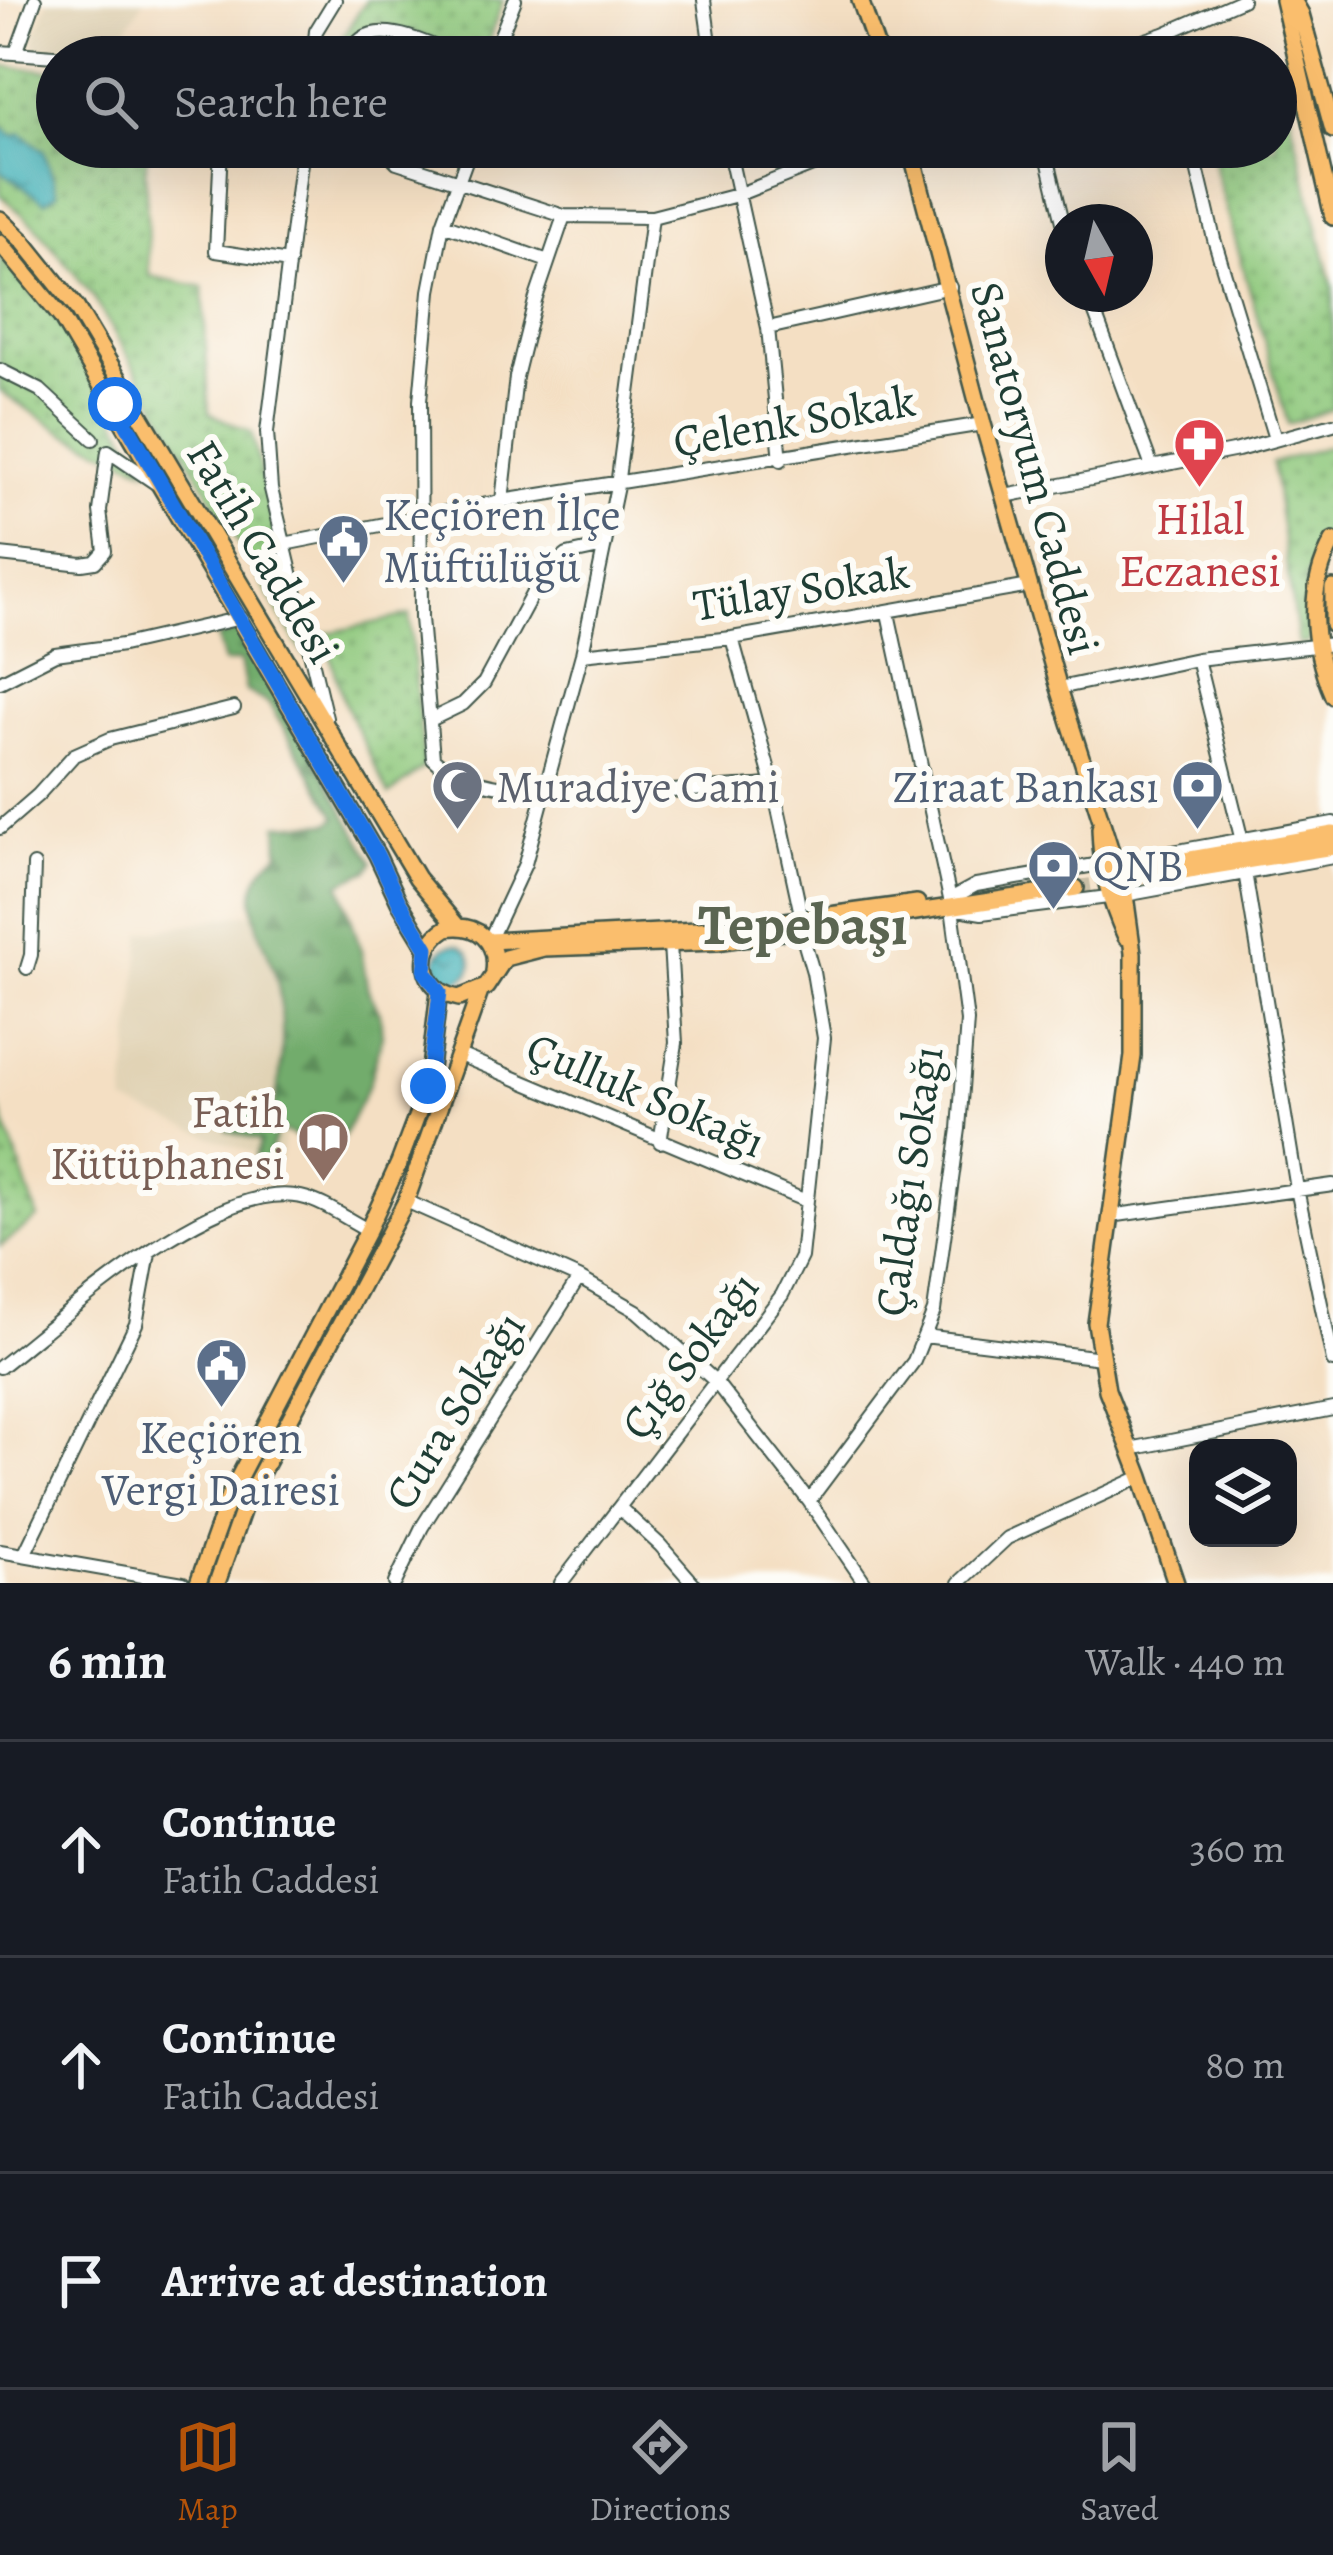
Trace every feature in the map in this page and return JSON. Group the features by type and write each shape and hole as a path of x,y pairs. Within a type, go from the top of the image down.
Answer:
{"main road":[{"path":"860,0 873,36"},
{"path":"1283,0 1289,36"},
{"path":"1293,0 1333,130"},
{"path":"1297,69 1333,217"},
{"name":"Sanatoryum Caddesi","path":"916,168 1059,688 1100,806 1109,863 1133,953 1133,1056 1096,1323 1107,1390 1142,1477 1176,1583"},
{"name":"Fatih Caddesi","path":"0,219 76,307 417,878 457,926"},
{"name":"Fatih Caddesi","path":"0,243 61,317 241,618 427,948"},
{"path":"1333,541 1320,565 1312,610 1326,645 1323,672 1333,696"},
{"path":"1333,588 1333,625"},
{"path":"1333,833 1163,869 1333,847"},
{"path":"217,1583 245,1503 406,1201 480,992 505,958 544,947 670,944 1075,883"},
{"path":"489,941 801,925"},
{"path":"480,992 460,998 440,992 425,972 427,948 439,933 457,926 480,932 495,956 494,972"},
{"path":"198,1583 229,1496 368,1230 428,1086 440,992"}],"street":[{"path":"16,53 35,0"},
{"path":"316,36 335,0"},
{"path":"500,36 514,0"},
{"path":"704,0 708,36"},
{"path":"1158,36 1242,0"},
{"path":"368,36 378,32 402,36"},
{"path":"0,52 36,55"},
{"path":"220,168 216,251 289,262"},
{"path":"300,168 267,432 271,489 329,731"},
{"path":"414,168 564,216 652,217 737,194 804,168"},
{"path":"463,168 443,224 430,291 420,401 421,618 433,758 476,781 543,793 773,785"},
{"path":"732,168 768,328 781,460"},
{"path":"1051,168 1059,204"},
{"path":"1197,168 1275,440"},
{"path":"502,501 515,377 564,216"},
{"path":"489,941 525,864 582,654 617,486 652,217"},
{"path":"443,224 548,261"},
{"path":"768,328 950,286"},
{"path":"1095,312 1151,467"},
{"path":"0,370 40,390 92,439"},
{"name":"Çelenk Sokak","path":"284,544 502,501 781,460 983,424"},
{"path":"1005,496 1333,424"},
{"path":"0,555 94,562 105,551 100,512 108,451 164,488"},
{"path":"430,720 463,704 484,683 543,574 567,555 604,547"},
{"name":"Tülay Sokak","path":"582,654 732,638 1030,586"},
{"name":"Çaldağı Sokağı","path":"809,1501 914,1361 934,1311 959,1129 967,1021 951,904 889,613"},
{"path":"0,682 55,654 123,645 241,618"},
{"name":"Çığ Sokağı","path":"561,1583 782,1295 801,1257 824,1038 773,785 732,638"},
{"path":"1059,688 1197,659 1326,645"},
{"path":"1197,659 1242,841"},
{"path":"0,828 74,755 110,739 234,709"},
{"path":"951,904 976,885 1333,823"},
{"path":"951,904 982,913 1117,896 1333,856"},
{"path":"27,968 34,865"},
{"path":"1245,872 1297,1189 1333,1361"},
{"path":"660,1142 676,1043 670,944"},
{"name":"Çulluk Sokağı","path":"457,1054 806,1201"},
{"path":"1110,1216 1333,1185"},
{"path":"0,1366 150,1252 234,1204 272,1196 303,1198 368,1230"},
{"path":"406,1201 579,1278 637,1311 714,1380 809,1501 865,1583"},
{"path":"24,1555 136,1324 150,1252"},
{"name":"Cura Sokağı","path":"395,1583 422,1527 579,1278"},
{"path":"924,1336 1101,1358"},
{"path":"1130,1448 1333,1408"},
{"path":"959,1583 1007,1538 1142,1477"},
{"path":"621,1509 693,1583"},
{"path":"0,1551 184,1583"}],"shaded area":[{"path":"48,0 144,0 122,36 36,36 36,48 34,39"},
{"path":"248,913 274,922 294,1080 280,1164 124,1103 142,933"}],"green space":[{"path":"366,0 503,0 490,36 423,36 380,24 343,36"},
{"path":"0,66 36,69 36,168 145,168 149,276 203,287 209,413 251,432 305,656 92,295 35,225 0,195"},
{"path":"1297,144 1333,289 1333,409 1288,424 1215,168 1297,168"},
{"path":"0,256 58,320 146,469 64,433 0,391"},
{"path":"1333,445 1333,515 1306,577 1309,643 1298,644 1272,463"},
{"path":"409,615 424,767 389,795 344,702 324,634"},
{"path":"242,630 373,862 368,870 340,883 368,990 380,1013 382,1036 369,1084 341,1141 309,1152 312,1144 278,1129 266,1162 255,1157 261,1141 227,1130 236,1108 270,1121 281,1073 279,990 256,918 255,885 279,853 278,825 330,823 337,817 269,704 246,691 240,661 224,663 217,638"},
{"path":"0,1108 38,1218 0,1246"}],"water":[{"path":"0,126 36,145 36,168 50,168 58,193 45,202 0,171"},
{"path":"454,945 467,950 472,963 467,976 454,981 441,976 436,963 441,950"}],"tunnel":[{"path":"1076,888 1164,874"}],"place":[{"name":"Hilal Eczanesi","path":"1200,490"},
{"name":"Keçiören İlçe Müftülüğü","path":"344,586"},
{"name":"Muradiye Cami","path":"457,832"},
{"name":"Ziraat Bankası","path":"1198,832"},
{"name":"QNB","path":"1054,911"},
{"name":"Fatih Kütüphanesi","path":"324,1183"},
{"name":"Keçiören Vergi Dairesi","path":"221,1409"}],"district":[{"name":"Tepebaşı","path":"803,924"}],"route":[{"path":"115,404 427,948 425,972 440,992 428,1086"}]}
